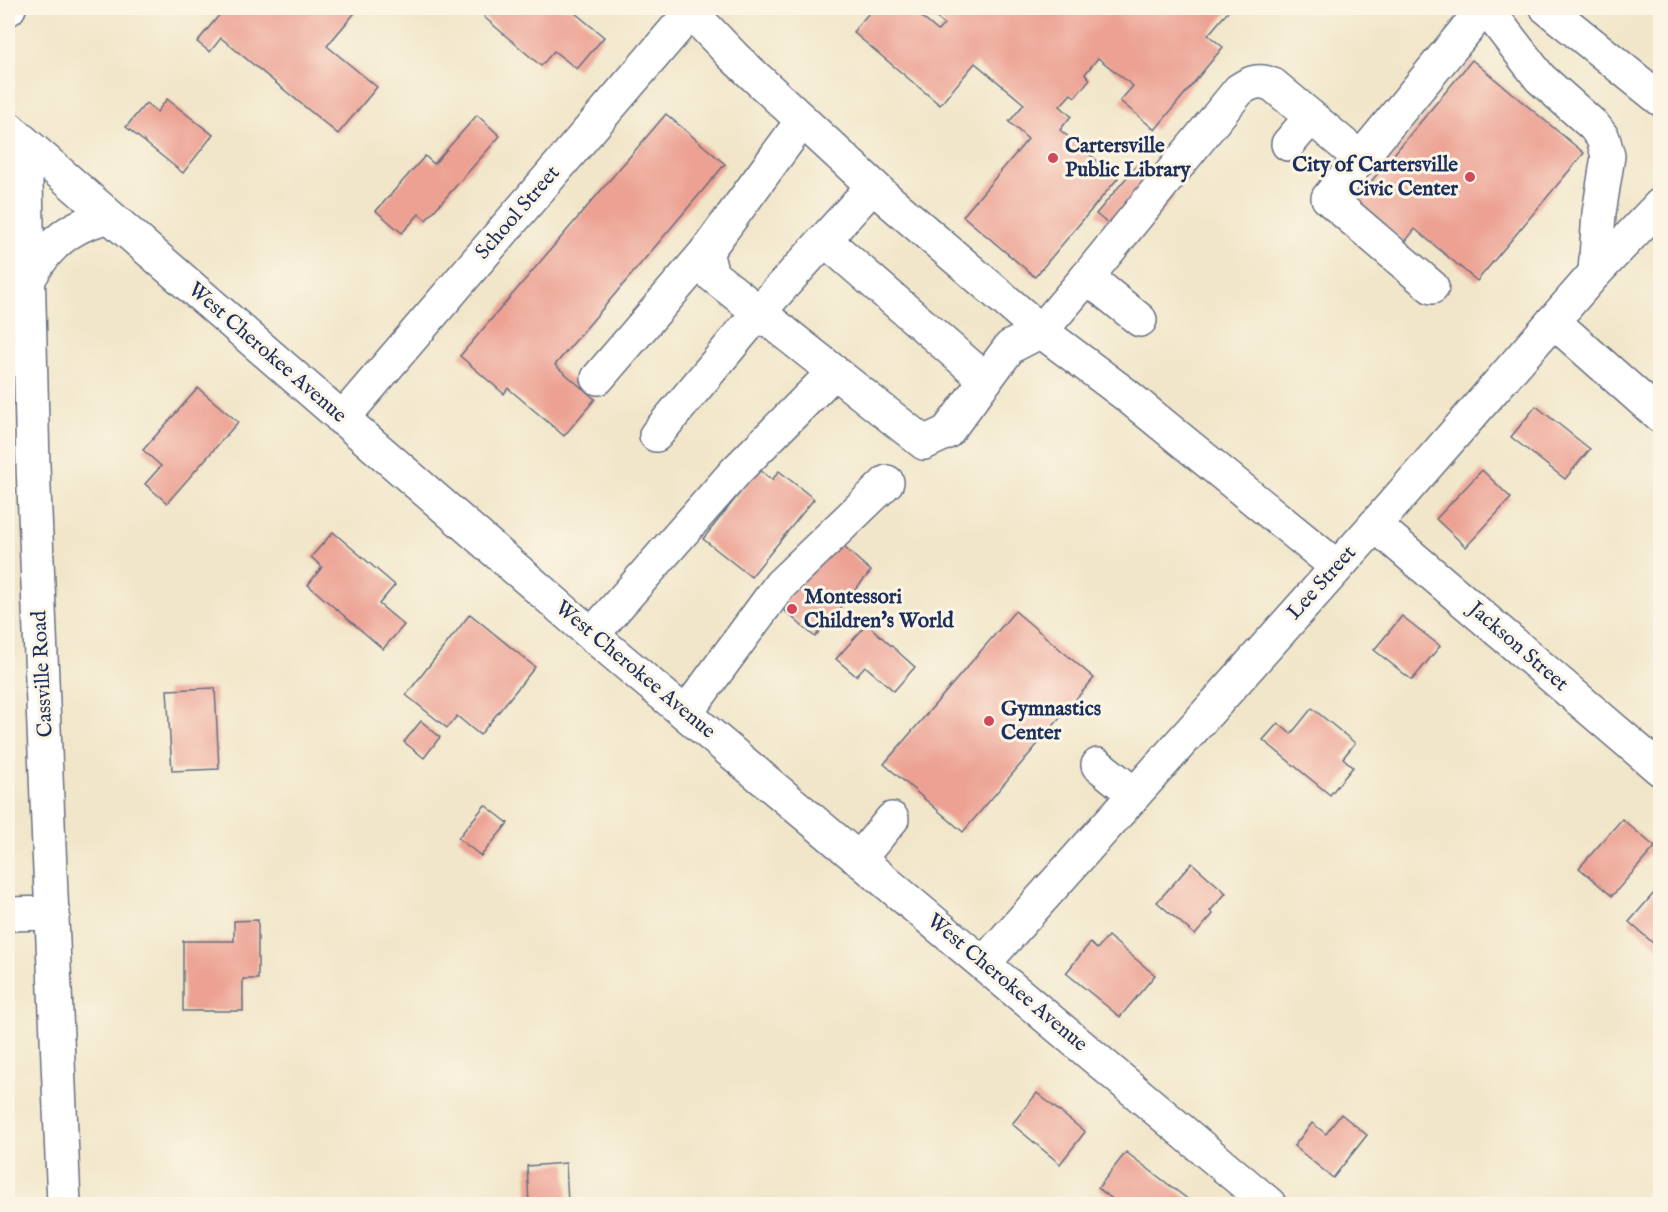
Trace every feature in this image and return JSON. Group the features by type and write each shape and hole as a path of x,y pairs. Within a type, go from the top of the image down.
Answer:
{"main road":[{"path":"1432,287 1328,198 1485,8 1540,78 1594,126 1603,138 1608,156 1599,213 1595,273"},
{"path":"1547,8 1660,99"},
{"path":"691,9 734,57 873,186 1041,331 1125,394 1337,567"},
{"name":"School Street","path":"342,419 691,9"},
{"path":"706,252 712,275 924,443 947,432 1011,347 1041,331 1239,90 1256,81 1273,85 1360,158"},
{"path":"1288,144 1311,117"},
{"path":"598,378 706,252 802,121"},
{"name":"West Cherokee Avenue","path":"16,136 592,635 1269,1204"},
{"name":"Cassville Road","path":"16,136 29,279 34,477 64,1204"},
{"path":"656,435 759,312 873,186"},
{"name":"Lee Street","path":"985,963 1375,525 1552,321 1660,205"},
{"path":"29,279 45,253 66,234 89,221 110,217"},
{"path":"825,240 986,380"},
{"path":"1087,277 1140,320"},
{"path":"1552,321 1660,416"},
{"path":"592,635 736,471 834,372"},
{"path":"686,713 780,585 886,482"},
{"name":"Jackson Street","path":"1375,525 1660,769"},
{"path":"1098,765 1134,794"},
{"path":"859,859 892,819"},
{"path":"8,914 53,913"}],"building":[{"path":"225,8 359,8 327,46 377,87 338,134 221,38 210,52 197,42"},
{"path":"492,8 578,8 574,12 604,37 577,69 554,51 541,66 484,17"},
{"name":"Cartersville Public Library","path":"873,8 911,8 938,31 944,24 935,17 943,8 1231,8 1208,35 1223,47 1155,130 1120,101 1133,86 1098,58 1085,74 1090,79 1075,97 1071,94 1060,106 1071,116 1060,130 1118,178 1035,277 963,216 1028,139 1009,122 1024,104 975,63 940,105 853,32"},
{"name":"City of Cartersville Civic Center","path":"1472,60 1584,153 1477,281 1415,229 1405,242 1355,201"},
{"path":"167,99 213,135 183,173 126,127 146,103 157,112"},
{"path":"666,114 725,164 555,365 595,399 564,436 508,388 504,394 460,356"},
{"path":"477,115 500,136 426,220 419,214 402,233 376,211 425,156 434,164"},
{"path":"1137,165 1174,197 1134,245 1096,214"},
{"path":"198,388 238,422 167,503 145,484 161,466 143,450"},
{"path":"1536,406 1590,449 1565,479 1511,437"},
{"path":"759,469 772,480 779,471 814,499 751,577 703,539"},
{"path":"1482,470 1511,498 1466,547 1436,519"},
{"path":"333,532 395,585 379,604 404,625 383,649 308,585 322,567 311,557"},
{"path":"836,540 871,571 815,637 779,606"},
{"name":"Gymnastics Center","path":"1015,611 1094,678 963,832 884,764"},
{"path":"470,614 535,667 480,735 457,716 447,728 406,695"},
{"path":"1402,616 1440,646 1412,680 1374,650"},
{"path":"867,624 915,667 894,691 865,666 856,676 836,659"},
{"path":"215,688 219,769 172,771 167,690"},
{"path":"1312,708 1355,743 1343,758 1353,767 1330,795 1263,740 1278,723 1291,734"},
{"path":"421,721 440,737 424,758 404,742"},
{"path":"485,805 508,823 481,856 458,838"},
{"path":"1622,819 1655,847 1612,896 1579,868"},
{"path":"1192,863 1226,893 1210,911 1213,914 1195,935 1157,902"},
{"path":"1660,886 1660,949 1629,922"},
{"path":"258,920 258,979 243,979 243,1011 183,1011 183,941 234,941 234,921"},
{"path":"1108,936 1155,975 1120,1017 1066,973 1090,943 1097,949"},
{"path":"1037,1093 1085,1132 1060,1164 1012,1124"},
{"path":"1341,1114 1367,1135 1333,1178 1294,1146 1312,1123 1326,1134"},
{"path":"1126,1152 1194,1204 1119,1204 1098,1188"},
{"path":"566,1163 568,1204 529,1204 527,1166"},
{"path":"613,1201 614,1204 580,1203"}],"place":[{"name":"Cartersville Public Library","path":"1053,158"},
{"name":"City of Cartersville Civic Center","path":"1470,177"},
{"name":"Montessori Children's World","path":"792,609"},
{"name":"Gymnastics Center","path":"989,721"}]}
